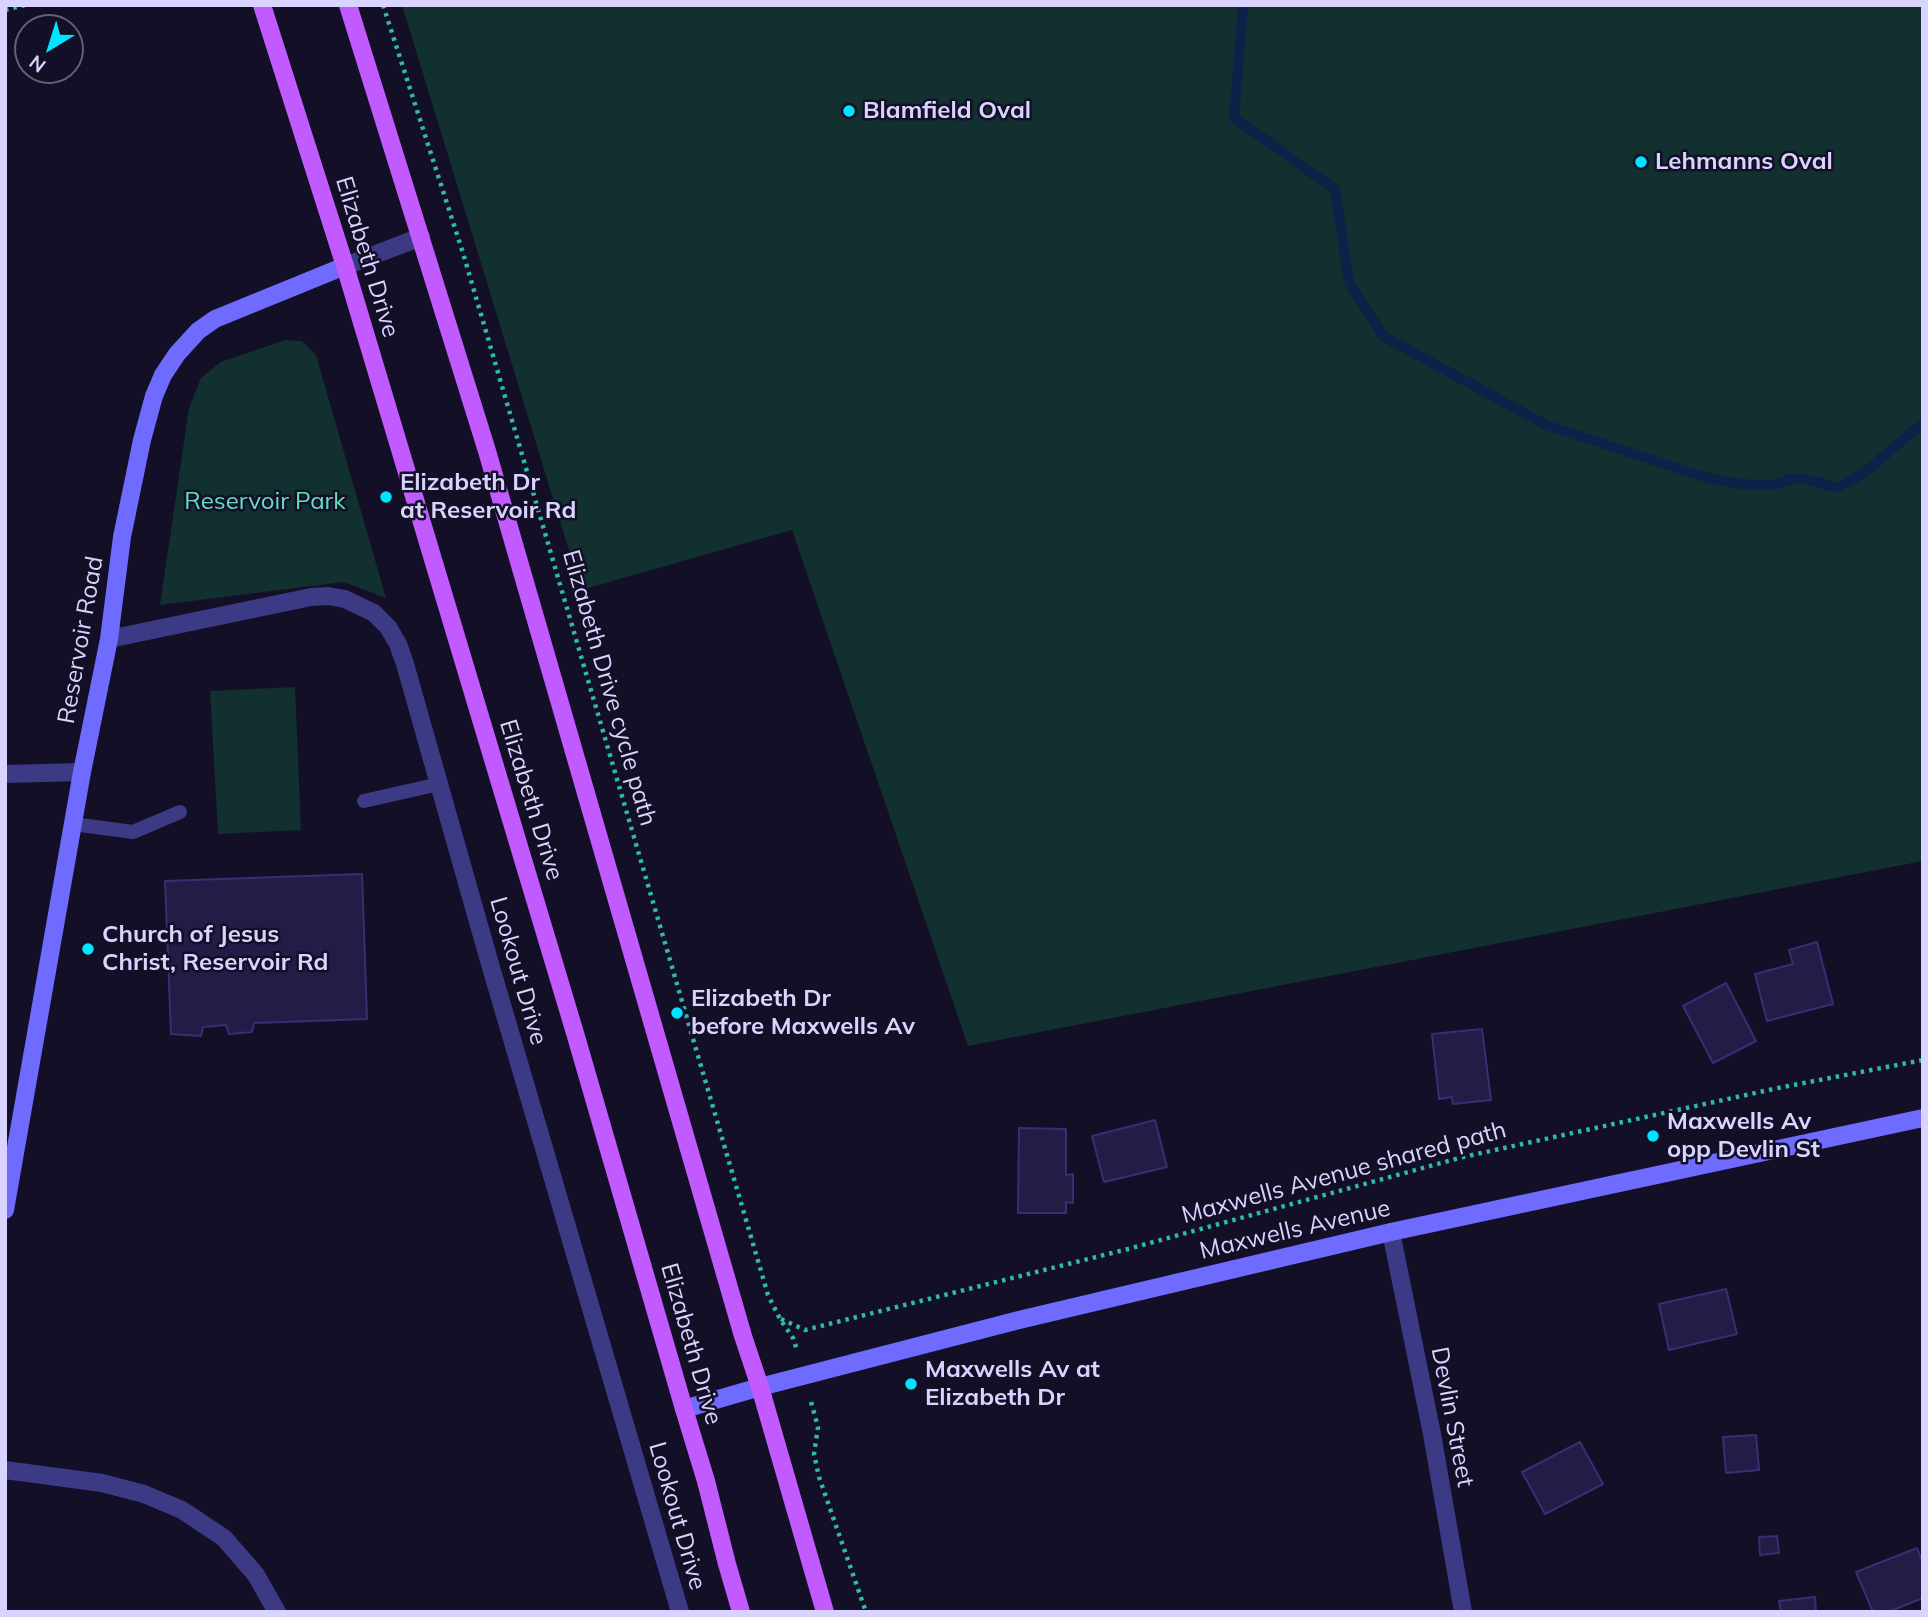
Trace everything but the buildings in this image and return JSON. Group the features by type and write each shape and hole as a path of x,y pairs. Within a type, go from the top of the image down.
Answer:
{"main road":[{"name":"Elizabeth Drive","path":"262,5 345,266 575,1033 706,1480 741,1612"},
{"path":"348,5 487,451 825,1612"}],"street":[{"name":"Reservoir Road","path":"5,1210 82,772 110,639 122,537 154,396 163,375 177,354 198,331 215,318 421,237"},
{"name":"Lookout Drive","path":"110,639 311,597 327,596 359,605 374,613 388,626 398,644 680,1612"},
{"path":"5,774 82,772"},
{"name":"Maxwells Avenue","path":"684,1409 1018,1320 1391,1232 1923,1118"},
{"name":"Devlin Street","path":"1391,1232 1432,1434 1463,1612"},
{"path":"5,1470 102,1483 144,1494 182,1510 224,1538 256,1576 277,1612"}],"lane":[{"path":"364,801 439,784"},
{"path":"73,824 133,832 180,812"}],"path":[{"path":"5,10 25,5"},
{"name":"Elizabeth Drive cycle path","path":"383,5 463,253 764,1282 780,1319 793,1338"},
{"name":"Maxwells Avenue shared path","path":"780,1319 805,1330 1128,1249 1463,1157 1778,1088 1923,1060"},
{"path":"818,1427 814,1454 819,1477 866,1612"}],"green space":[{"path":"402,5 1923,5 1923,861 968,1046 792,530 581,590"},
{"name":"Reservoir Park","path":"285,340 302,341 316,355 386,598 344,582 160,605 189,408 201,378 221,362"},
{"path":"295,687 301,830 218,834 210,691"}],"waterway":[{"path":"1243,5 1234,118 1335,189 1349,282 1383,336 1546,425 1708,478 1739,484 1774,485 1794,478 1836,488 1864,473 1923,424"}],"place":[{"name":"Blamfield Oval","path":"849,111"},
{"name":"Lehmanns Oval","path":"1641,162"},
{"name":"Elizabeth Dr at Reservoir Rd","path":"386,497"},
{"name":"Church of Jesus Christ, Reservoir Rd","path":"88,949"},
{"name":"Elizabeth Dr before Maxwells Av","path":"677,1013"},
{"name":"Maxwells Av opp Devlin St","path":"1653,1136"},
{"name":"Maxwells Av at Elizabeth Dr","path":"911,1384"}]}
